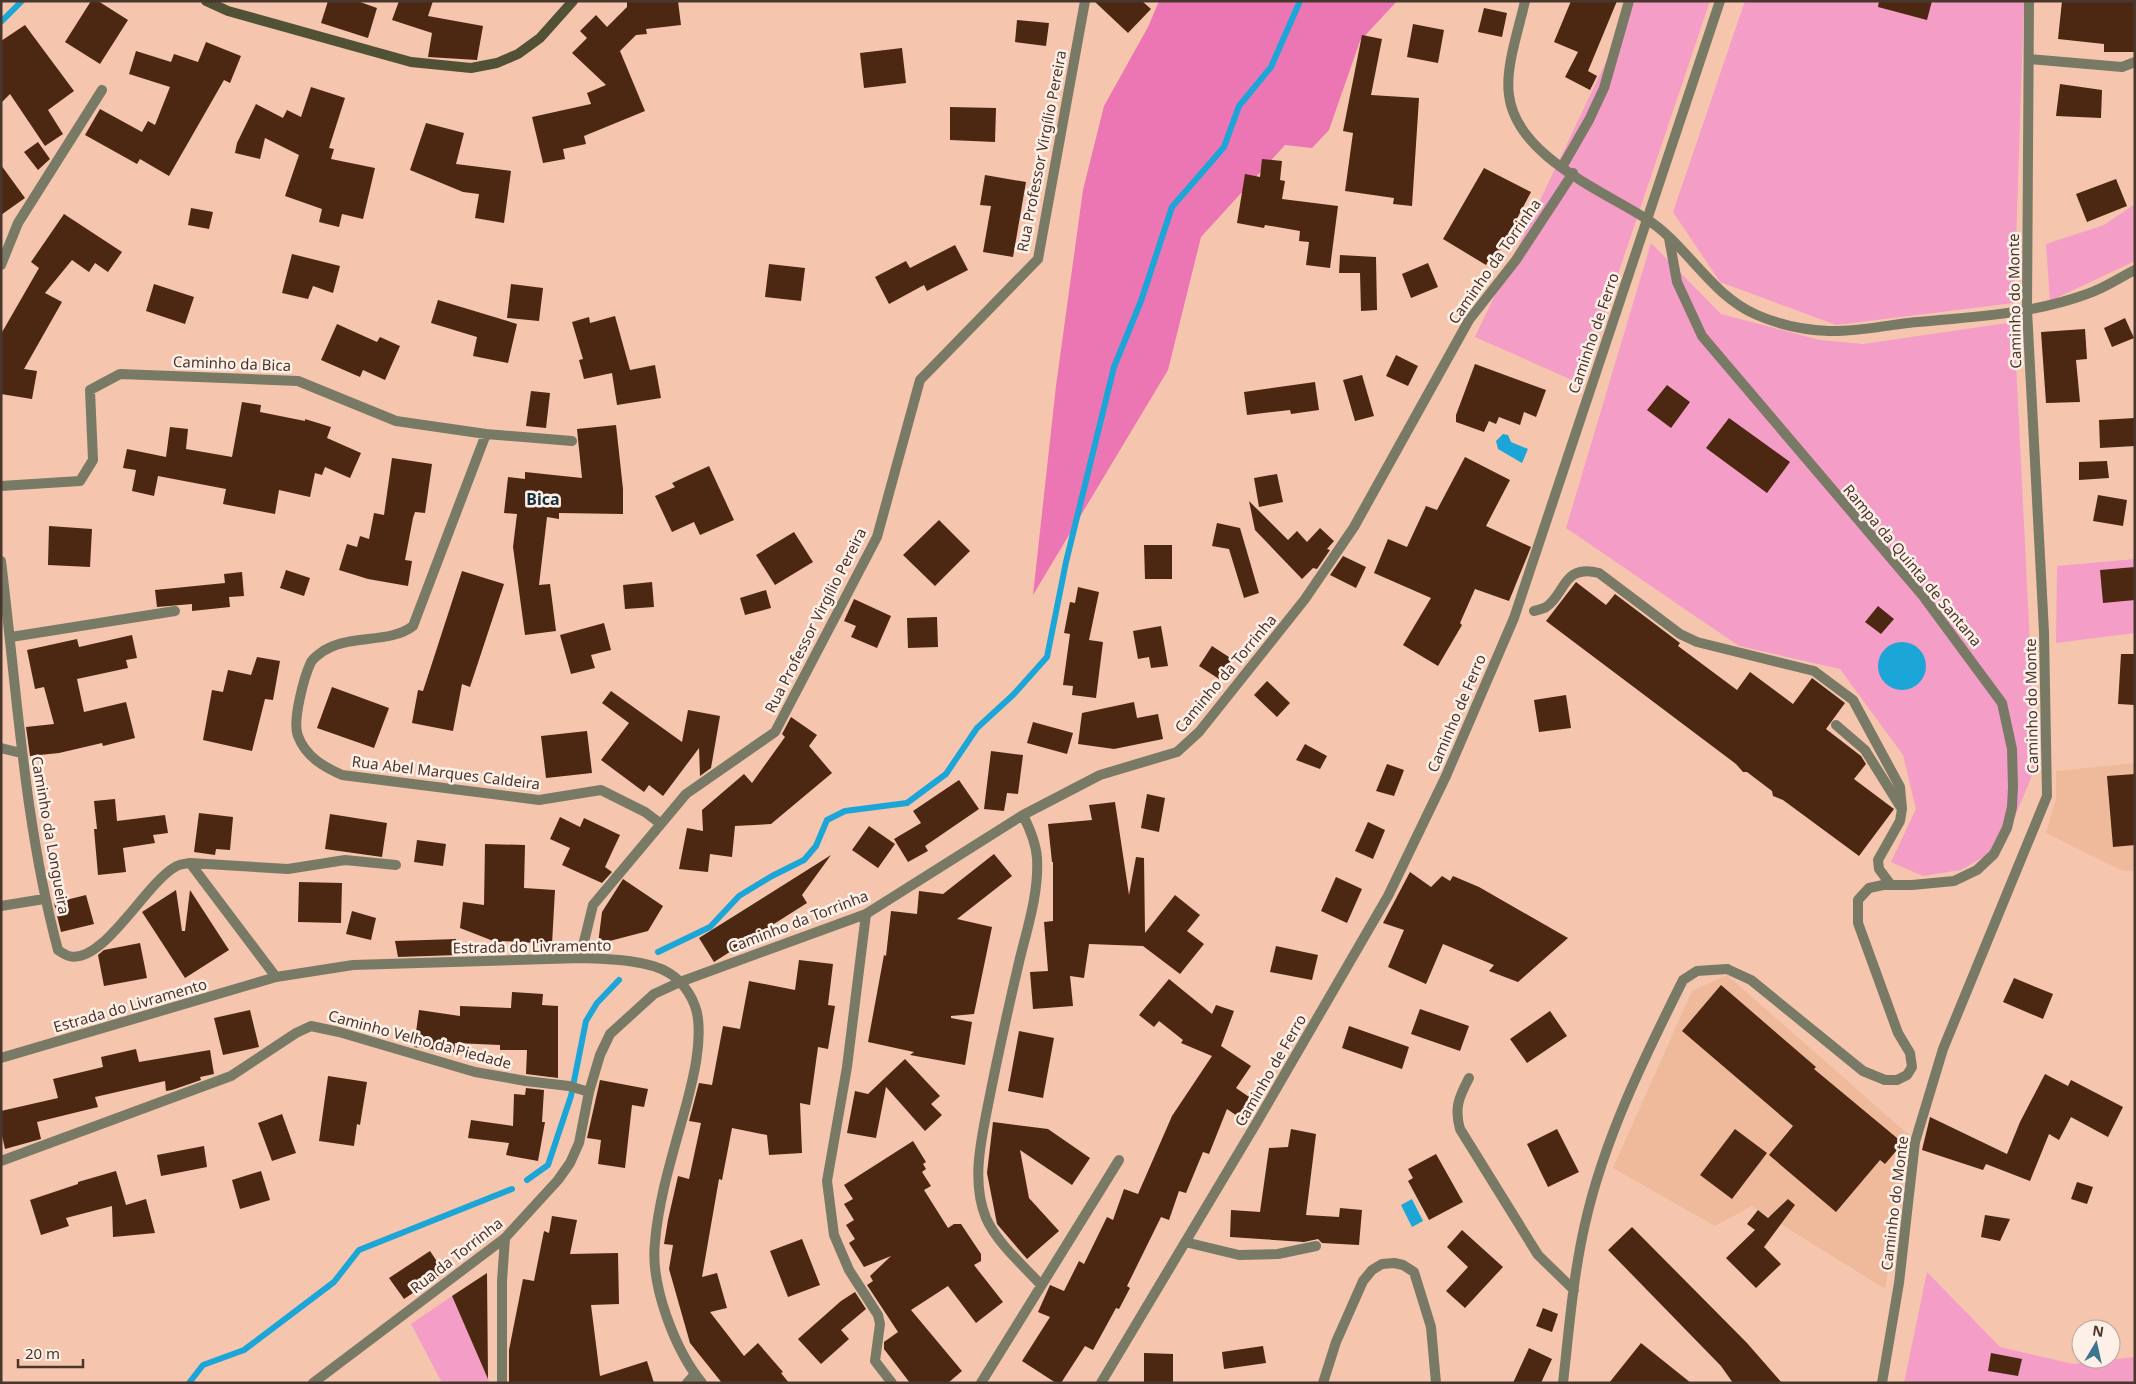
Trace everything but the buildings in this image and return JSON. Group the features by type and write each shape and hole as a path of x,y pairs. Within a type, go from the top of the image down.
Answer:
{"main road":[{"path":"206,1 228,11 411,62 471,68 497,63 518,54 540,38 574,1"}],"street":[{"name":"Rua Professor Virgílio Pereira","path":"580,958 593,905 686,794 775,732 877,537 920,380 1038,259 1085,1"},
{"path":"1525,1 1509,77 1508,94 1512,112 1532,143 1562,167 1648,219 1669,238 1724,296 1756,315 1791,327 1831,331 2026,310 2089,294 2135,270"},
{"path":"1562,167 1589,120 1604,88 1629,1"},
{"name":"Caminho de Ferro","path":"1101,1383 1388,896 1446,776 1514,618 1720,1"},
{"name":"Caminho do Monte","path":"1882,1383 1899,1283 1915,1142 1943,1049 2047,796 2044,632 2026,310 2029,1"},
{"path":"2029,59 2122,67 2135,62"},
{"path":"1,265 18,223 102,90"},
{"name":"Caminho da Torrinha","path":"680,982 866,914 1023,815 1100,775 1177,752 1199,732 1304,599 1354,527 1469,320 1516,260 1573,173"},
{"name":"Rampa da Quinta de Santana","path":"1563,1383 1574,1290 1585,1224 1600,1171 1623,1106 1683,980 1697,971 1727,969 1751,980 1864,1071 1885,1080 1902,1078 1907,1075 1912,1067 1910,1053 1898,1033 1858,922 1858,900 1869,888 1891,885 1912,886 1954,881 1977,870 1994,854 2007,828 2012,807 2012,749 2002,703 1923,596 1702,336 1676,282 1669,238"},
{"name":"Caminho da Bica","path":"1,486 80,481 93,460 90,390 120,374 298,381 396,421 486,434 572,441"},
{"name":"Rua Abel Marques Caldeira","path":"486,434 413,626 399,633 350,641 328,648 312,660 296,716 297,735 319,764 342,775 539,800 602,790 644,812 661,824"},
{"name":"Caminho da Longueira","path":"1,561 11,637 22,753 44,899 58,950 69,956 86,955 103,944 137,903 175,866 190,863"},
{"path":"1534,611 1546,607 1568,579 1583,571 1590,570 1599,573 1680,634 1697,642 1814,671 1853,700 1900,788 1902,809 1900,821 1878,860 1879,869 1891,885"},
{"path":"11,637 175,611"},
{"path":"1836,724 1865,750 1902,809"},
{"path":"1,748 22,753"},
{"path":"1023,815 1032,832 1037,856 1035,893 996,1060 982,1132 977,1180 987,1220 998,1237 1040,1285"},
{"path":"190,863 288,869 345,860 396,865"},
{"path":"190,863 276,978"},
{"path":"1,906 44,899"},
{"path":"866,914 847,1067 827,1182 834,1236 849,1270 878,1315 880,1324 875,1361 892,1383"},
{"name":"Estrada do Livramento","path":"1,1058 276,978 353,966 580,958 611,959 651,966 668,972 680,982 690,996 698,1017 699,1035 694,1076 662,1202 654,1244 659,1289 674,1334 699,1379"},
{"name":"Rua da Torrinha","path":"313,1383 506,1238 558,1180 570,1162 579,1143 600,1055 610,1034 654,994 680,982"},
{"name":"Caminho Velho da Piedade","path":"1,1161 231,1076 296,1033 311,1026 339,1032 476,1072 569,1086 590,1092"},
{"path":"1469,1078 1458,1099 1456,1114 1460,1129 1538,1255 1574,1290"},
{"path":"981,1383 1119,1160"},
{"path":"502,1383 502,1280 506,1238"},
{"path":"1185,1242 1239,1255 1278,1254 1316,1246"},
{"path":"1323,1383 1336,1342 1363,1281 1372,1270 1382,1264 1394,1263 1403,1265 1414,1272 1431,1327 1436,1383"},
{"path":"687,1383 699,1379"}],"shaded area":[{"path":"1159,1 1397,1 1360,41 1329,130 1312,148 1285,145 1201,237 1168,370 1033,595 1056,386 1083,190 1104,106 1148,27"},
{"path":"1635,1 1710,1 1581,384 1475,337"},
{"path":"1745,1 2024,1 2014,303 1836,325 1720,282 1673,212"},
{"path":"2135,204 2135,261 2050,301 2046,244 2104,225"},
{"path":"1651,243 1721,314 1820,340 1863,344 2014,322 2036,766 2003,846 1961,870 1923,876 1891,862 1916,809 1903,755 1840,669 1739,646 1566,528"},
{"path":"2135,559 2135,633 2056,643 2057,566"},
{"path":"2135,763 2135,871 2123,871 2046,833 2056,799 2056,771"},
{"path":"1727,975 1910,1136 1885,1289 1752,1206 1715,1226 1613,1168 1692,991"},
{"path":"1927,1272 2000,1347 2071,1364 2071,1369 2121,1369 2121,1359 2135,1357 2135,1383 1904,1383"},
{"path":"452,1296 490,1383 442,1383 411,1324"}],"water":[{"path":"1503,434 1508,435 1511,442 1528,449 1522,463 1498,449 1496,441"},
{"path":"1902,642 1911,644 1919,649 1924,657 1926,666 1924,675 1919,683 1911,688 1902,690 1893,688 1885,683 1880,675 1878,666 1880,657 1885,649 1893,644"},
{"path":"1412,1199 1423,1221 1412,1227 1401,1205"}],"waterway":[{"path":"1,22 22,1"},
{"path":"658,952 710,927 739,896 772,876 804,860 816,846 827,820 845,811 907,803 946,774 977,728 1013,695 1047,657 1066,562 1114,367 1141,301 1172,207 1224,147 1239,106 1271,67 1300,1"},
{"path":"527,1180 548,1165 571,1096 586,1021 597,1003 619,980"},
{"path":"189,1383 203,1365 244,1350 334,1282 359,1250 512,1189"}],"district":[{"name":"Bica","path":"543,499"}]}
